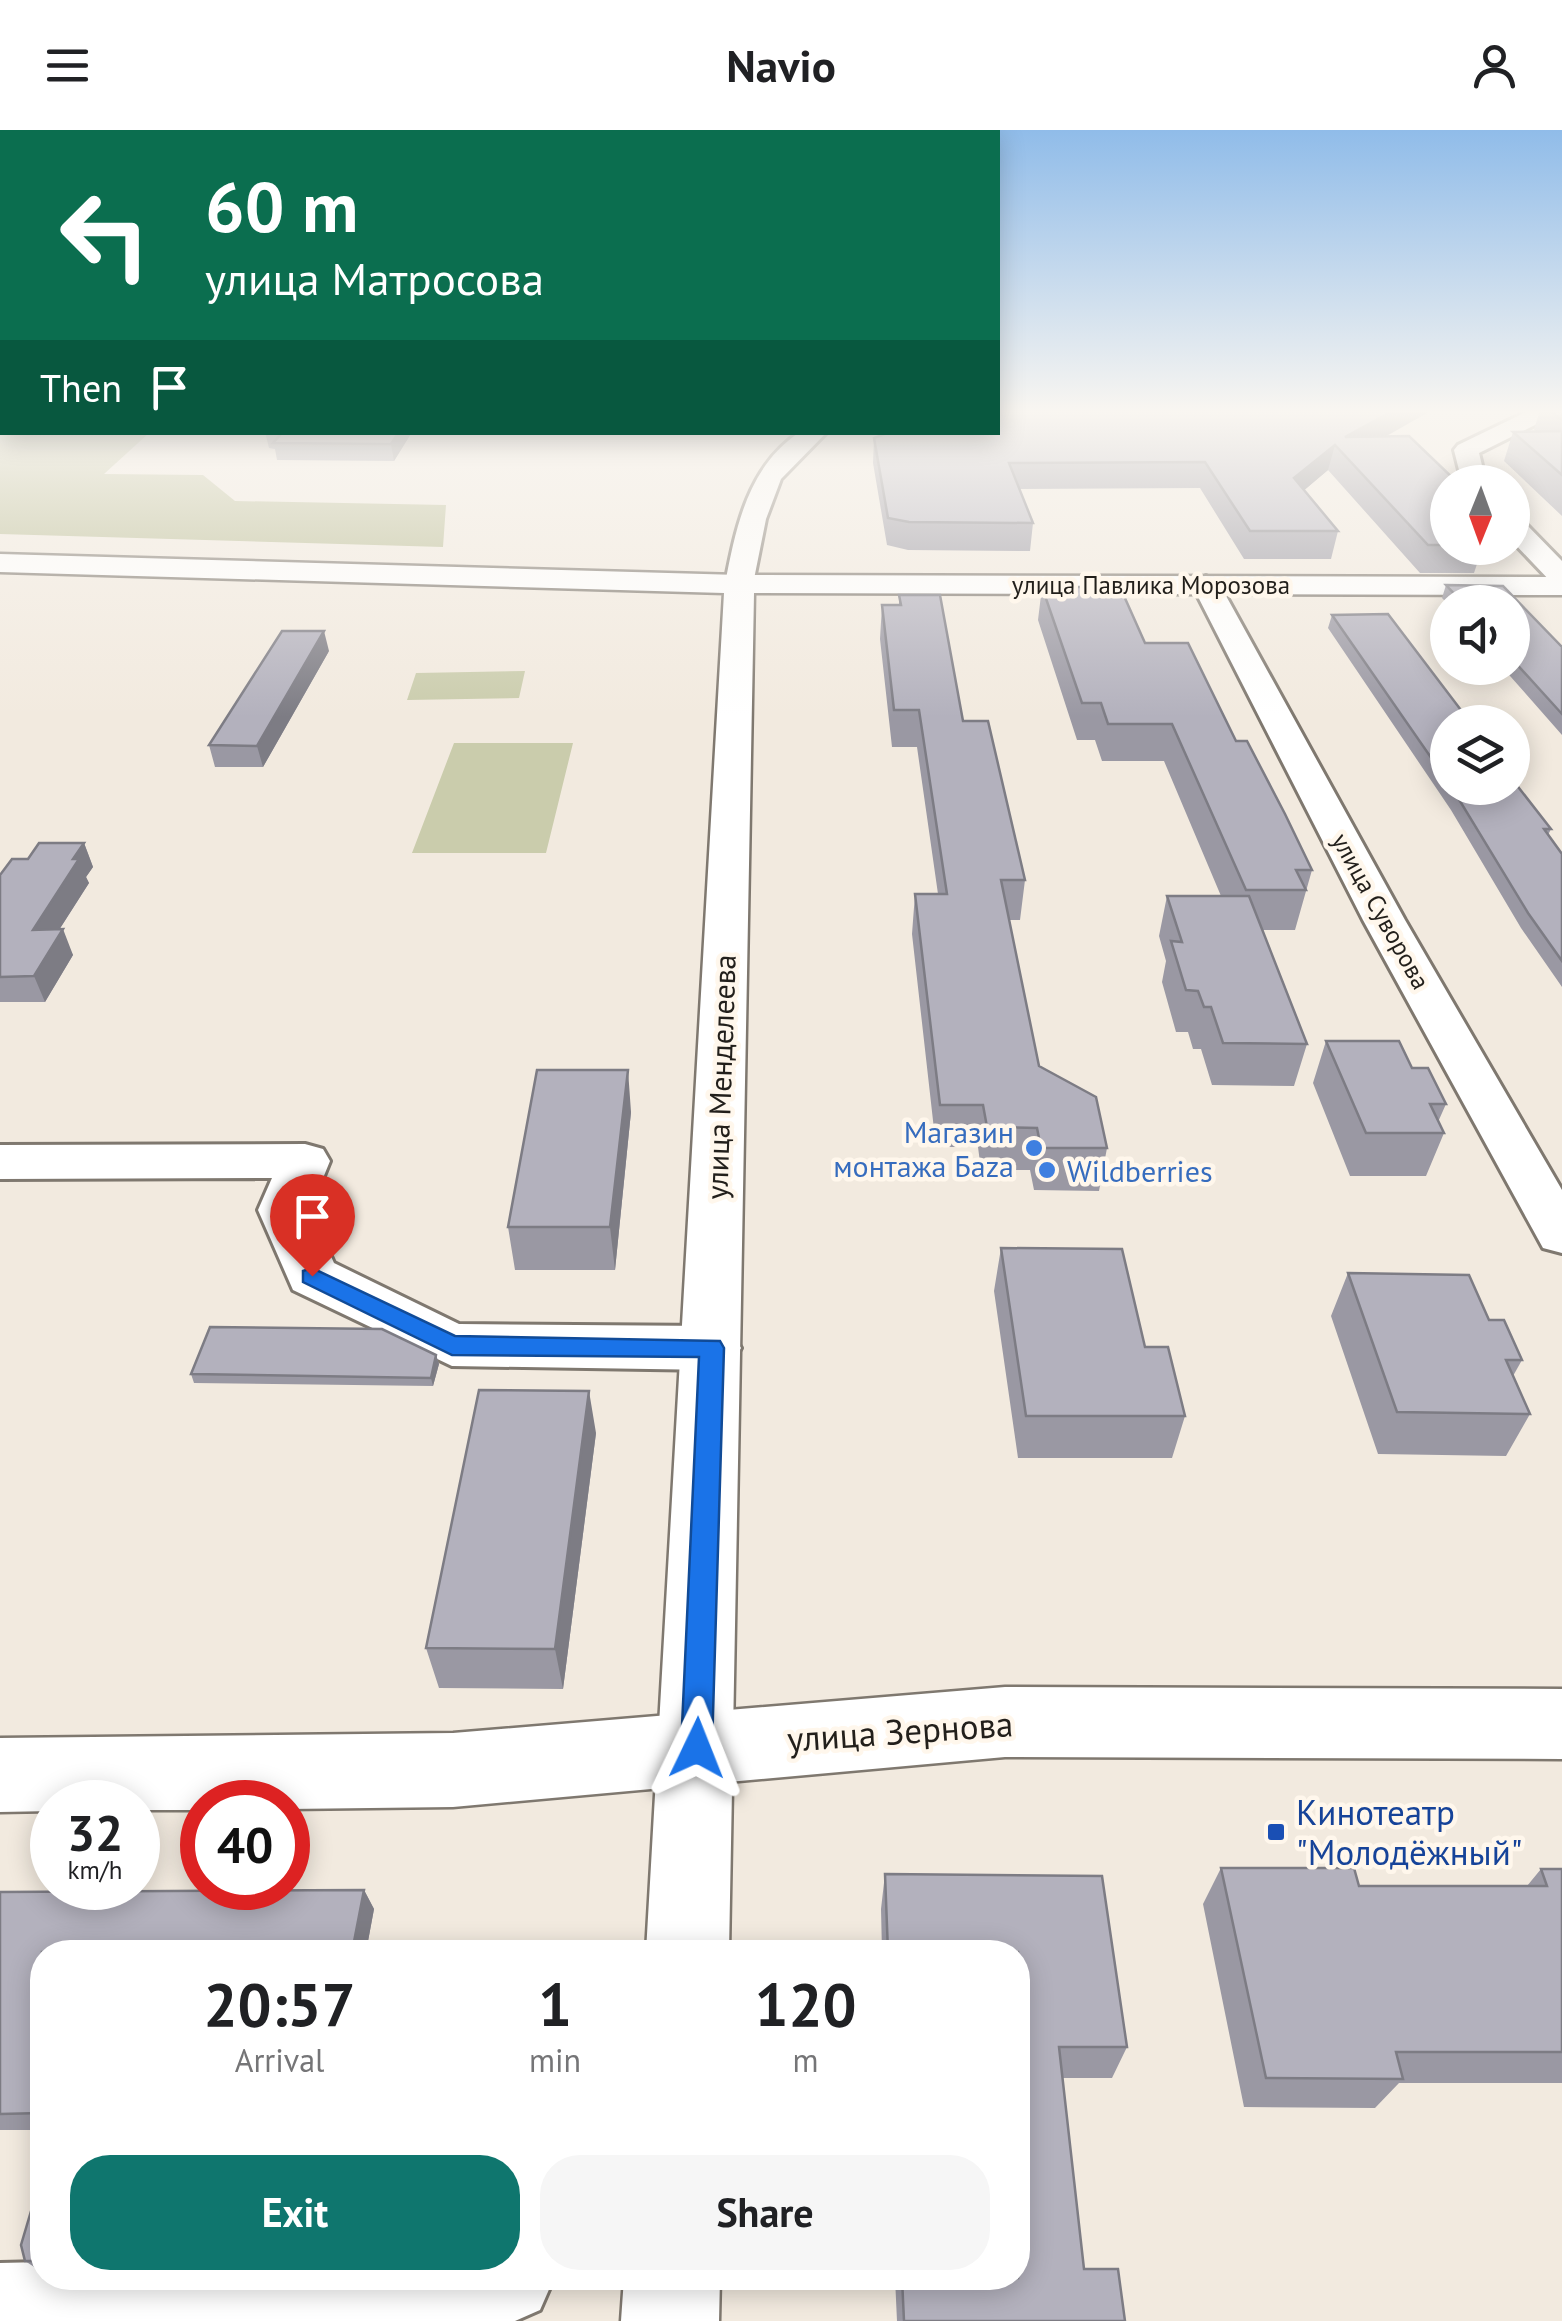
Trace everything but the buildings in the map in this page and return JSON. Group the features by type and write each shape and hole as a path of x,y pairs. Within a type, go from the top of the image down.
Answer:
{"street":[{"name":"улица Менделеева","path":"689,1940 739,584 753,512"},
{"path":"1530,543 1562,576"},
{"name":"улица Павлика Морозова","path":"0,564 739,584 1562,586"},
{"name":"улица Суворова","path":"1206,584 1384,920 1562,1234"},
{"path":"0,1162 304,1161 284,1210 312,1276 452,1346 712,1348"},
{"name":"улица Зернова","path":"0,1775 452,1770 1006,1722 1562,1724"},
{"path":"0,2309 312,2305 421,2290"},
{"path":"670,2321 671,2290"}],"green space":[{"path":"0,512 445,512 443,547 0,534"},
{"path":"525,671 519,698 407,700 416,673"},
{"path":"454,743 573,743 546,853 412,853"}],"place":[{"name":"Магазин монтажа Баzа","path":"1034,1148"},
{"name":"Wildberries","path":"1047,1170"},
{"name":"Кинотеатр \"Молодёжный\"","path":"1276,1832"}],"route":[{"path":"312,1276 445,1339 452,1346 712,1348 697,1748"}]}
